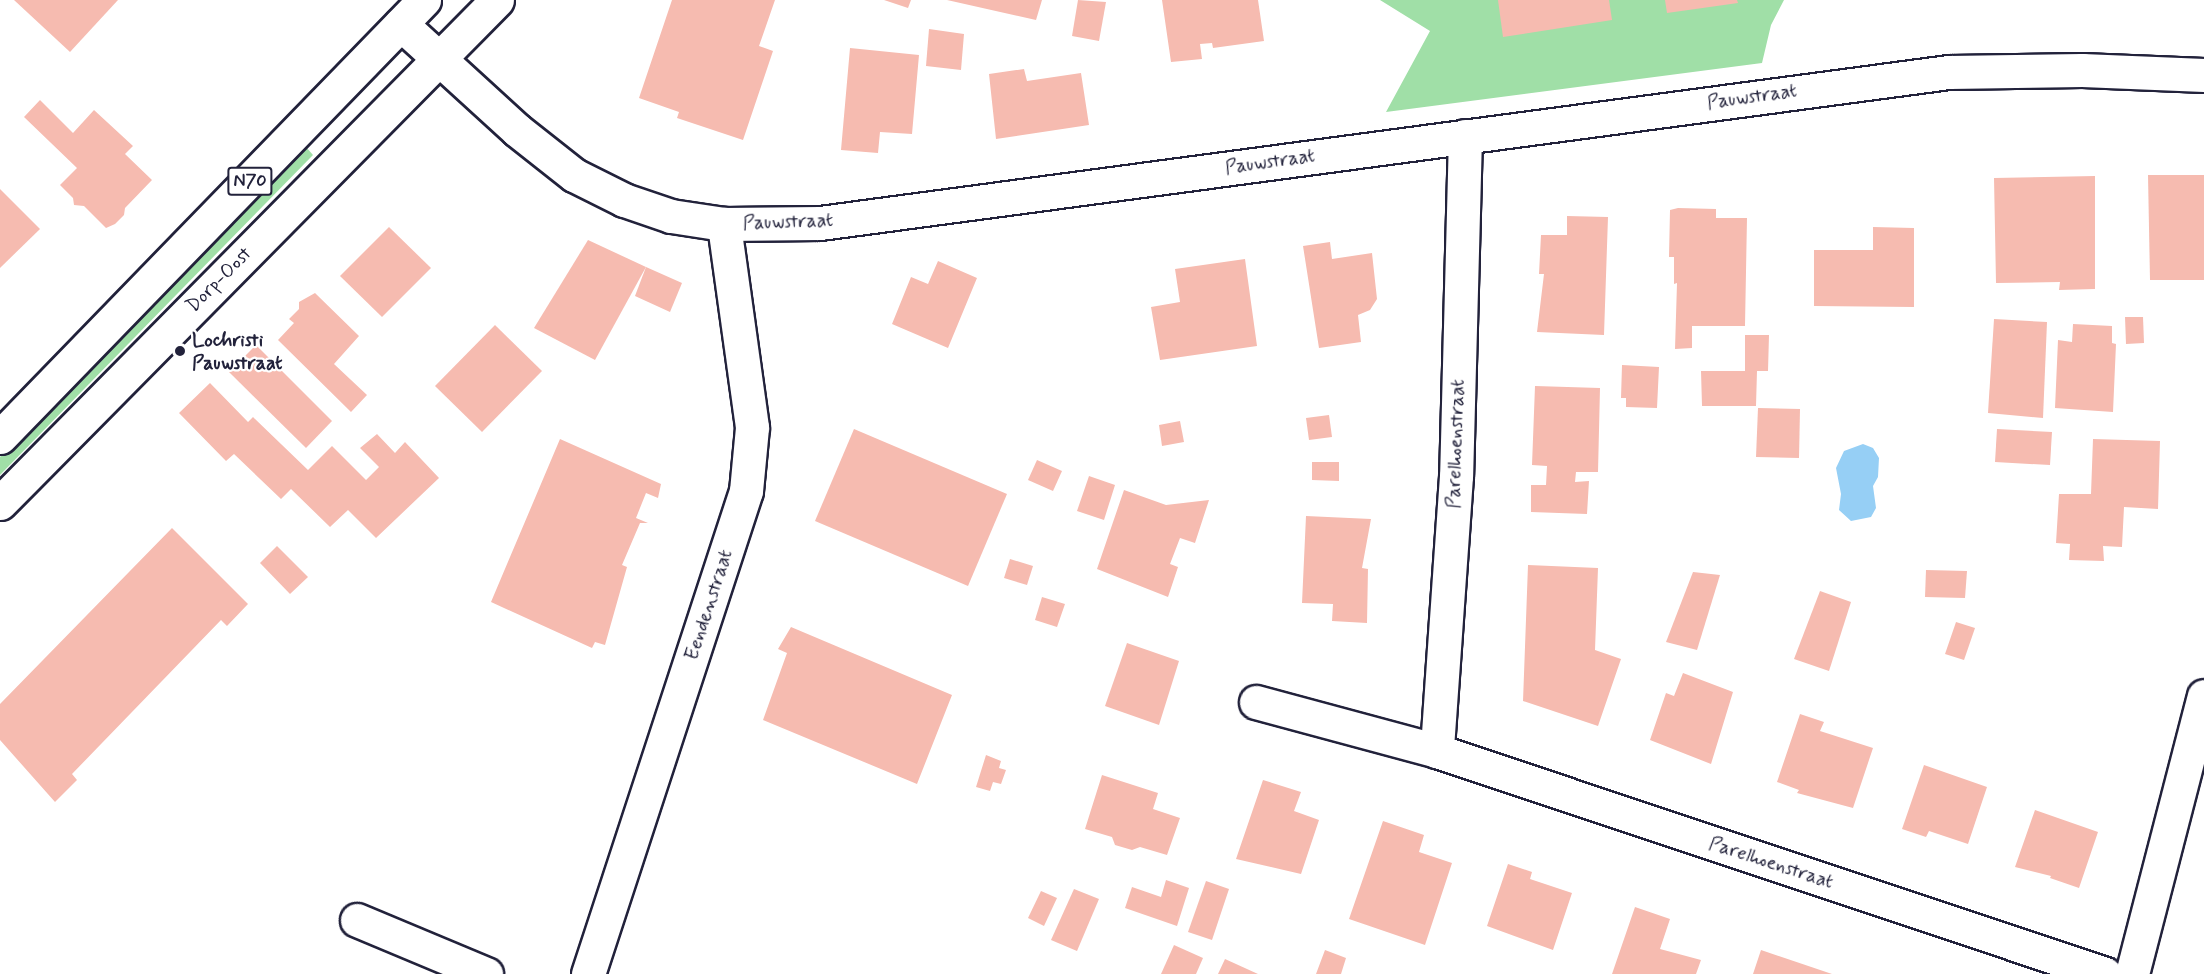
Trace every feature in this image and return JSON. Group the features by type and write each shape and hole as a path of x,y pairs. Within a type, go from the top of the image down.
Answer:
{"street":[{"name":"N70","path":"0,437 424,0"},
{"name":"N70","path":"441,58 497,0"},
{"name":"Pauwstraat","path":"401,24 441,58 517,130 574,175 624,201 671,216 724,224 820,223 1949,72 2082,70 2204,75"},
{"name":"Dorp-Oost","path":"0,503 441,58"},
{"name":"Parelhoenstraat","path":"1437,751 1456,476 1465,136"},
{"name":"Eendenstraat","path":"588,974 746,490 752,427 724,224"},
{"path":"2132,974 2204,696"},
{"name":"Parelhoenstraat","path":"1256,702 1437,751 2105,974"},
{"path":"357,920 486,974"}],"green space":[{"path":"1380,0 1784,0 1771,25 1762,63 1386,112 1430,31"},
{"path":"306,147 313,155 0,475 0,457"}],"water":[{"path":"1863,444 1873,448 1879,458 1878,477 1873,486 1876,508 1871,517 1851,521 1839,510 1841,494 1836,468 1844,451"}],"building":[{"path":"14,0 118,0 70,52"},
{"path":"672,0 775,0 759,46 773,51 743,140 677,118 679,112 639,98"},
{"path":"884,0 911,0 908,8"},
{"path":"947,0 1042,0 1036,20"},
{"path":"1078,0 1106,2 1099,41 1072,36"},
{"path":"1162,0 1258,0 1264,41 1213,48 1212,43 1200,44 1202,59 1171,62"},
{"path":"1498,0 1609,0 1612,20 1503,37"},
{"path":"1665,0 1737,0 1738,3 1667,13"},
{"path":"929,29 964,34 961,70 926,66"},
{"path":"850,48 919,55 912,134 880,132 878,153 841,150"},
{"path":"1024,69 1027,81 1081,73 1089,125 996,139 989,74"},
{"path":"40,100 73,133 94,110 133,146 125,154 152,180 125,208 124,215 115,224 106,228 84,206 74,205 73,198 60,185 77,168 24,117"},
{"path":"2148,175 2204,175 2204,280 2150,280"},
{"path":"2095,176 2095,289 2059,290 2060,282 1996,283 1994,178"},
{"path":"0,189 40,229 0,268"},
{"path":"1678,208 1716,209 1716,218 1747,218 1745,326 1692,326 1692,348 1675,349 1677,283 1674,284 1674,257 1669,257 1670,210"},
{"path":"1567,216 1608,217 1604,335 1537,332 1544,274 1539,274 1541,235 1567,235"},
{"path":"389,227 431,268 382,317 340,276"},
{"path":"1873,227 1914,228 1914,307 1814,306 1814,250 1873,250"},
{"path":"588,240 646,267 595,360 534,328"},
{"path":"1330,242 1332,259 1372,253 1377,299 1370,310 1358,315 1361,342 1319,348 1303,246"},
{"path":"1245,259 1257,346 1160,360 1151,307 1180,302 1175,269"},
{"path":"938,261 977,278 948,348 892,324 911,277 928,284"},
{"path":"646,267 682,283 670,312 635,296"},
{"path":"315,293 359,336 334,364 367,395 351,412 278,340 294,323 289,319 299,309 299,302"},
{"path":"2125,317 2143,317 2144,343 2126,344"},
{"path":"1994,319 2047,322 2043,418 1988,413"},
{"path":"2073,324 2112,326 2112,343 2116,344 2113,412 2055,408 2058,340 2072,342"},
{"path":"495,325 542,371 482,432 435,386"},
{"path":"1745,335 1769,335 1768,371 1757,371 1756,406 1702,406 1701,371 1745,371"},
{"path":"256,345 332,421 306,448 229,372"},
{"path":"1622,365 1659,367 1657,408 1626,407 1626,398 1621,398"},
{"path":"210,383 248,422 253,417 308,470 332,446 366,480 379,467 360,448 377,434 395,453 405,442 439,478 376,538 348,510 330,527 291,489 281,499 234,454 226,461 179,413"},
{"path":"1535,386 1600,388 1598,472 1576,472 1575,482 1589,481 1587,514 1531,512 1531,485 1546,485 1547,466 1532,465"},
{"path":"1758,408 1800,409 1799,458 1756,457"},
{"path":"1329,415 1332,437 1309,440 1306,418"},
{"path":"1180,421 1184,442 1162,446 1159,425"},
{"path":"854,429 1007,494 968,586 815,521"},
{"path":"1997,429 2052,432 2050,465 1995,462"},
{"path":"560,439 661,484 658,498 646,493 636,518 648,523 640,523 622,565 627,567 605,645 595,642 592,648 491,602"},
{"path":"2093,439 2160,441 2158,509 2124,507 2122,547 2103,546 2104,561 2069,560 2070,544 2056,543 2059,494 2091,494"},
{"path":"1037,460 1062,471 1053,491 1028,480"},
{"path":"1312,462 1339,462 1339,481 1312,480"},
{"path":"1089,476 1115,485 1104,520 1077,511"},
{"path":"1124,490 1166,505 1209,500 1195,543 1180,538 1170,564 1178,567 1168,597 1097,569"},
{"path":"1306,516 1371,519 1362,568 1368,569 1367,623 1332,621 1333,604 1302,603"},
{"path":"172,528 248,604 227,626 221,620 72,774 77,780 55,802 0,740 0,704"},
{"path":"277,546 308,577 290,594 260,563"},
{"path":"1010,559 1033,566 1027,585 1004,578"},
{"path":"1528,565 1598,568 1595,650 1621,659 1598,726 1523,701"},
{"path":"1926,570 1967,571 1965,598 1925,597"},
{"path":"1693,572 1720,575 1697,650 1666,642"},
{"path":"1820,591 1851,602 1829,671 1794,659"},
{"path":"1042,597 1065,604 1057,627 1035,620"},
{"path":"1956,622 1975,628 1964,660 1945,654"},
{"path":"791,627 952,695 917,784 763,720 787,653 778,649"},
{"path":"1127,643 1179,661 1159,725 1105,706"},
{"path":"1683,673 1733,692 1711,764 1650,740 1666,693 1674,696"},
{"path":"1800,714 1824,722 1820,731 1873,748 1853,808 1797,793 1799,790 1777,782"},
{"path":"986,755 1001,761 999,768 1006,770 1001,784 993,782 990,791 976,787"},
{"path":"1924,765 1987,787 1968,844 1929,831 1926,837 1902,829"},
{"path":"1102,775 1158,793 1153,809 1180,818 1167,855 1140,847 1132,850 1115,845 1112,837 1085,829"},
{"path":"1263,780 1301,792 1294,811 1319,820 1301,874 1236,859"},
{"path":"2035,810 2098,832 2079,888 2050,878 2051,876 2015,867"},
{"path":"1383,821 1424,835 1419,852 1452,863 1425,945 1349,919"},
{"path":"1508,864 1532,872 1530,879 1572,893 1553,950 1487,926"},
{"path":"1166,880 1189,888 1177,926 1125,908 1132,887 1161,897"},
{"path":"1206,881 1229,889 1212,940 1188,932"},
{"path":"1074,889 1099,899 1077,951 1051,940"},
{"path":"1041,891 1057,898 1044,926 1028,918"},
{"path":"1635,907 1670,919 1660,949 1701,960 1696,974 1612,974"},
{"path":"1174,945 1203,958 1196,974 1161,974"},
{"path":"1325,950 1346,958 1341,974 1316,974"},
{"path":"1761,950 1832,974 1753,974"},
{"path":"1225,959 1258,974 1218,974"}],"place":[{"name":"Lochristi Pauwstraat","path":"180,351"}]}
